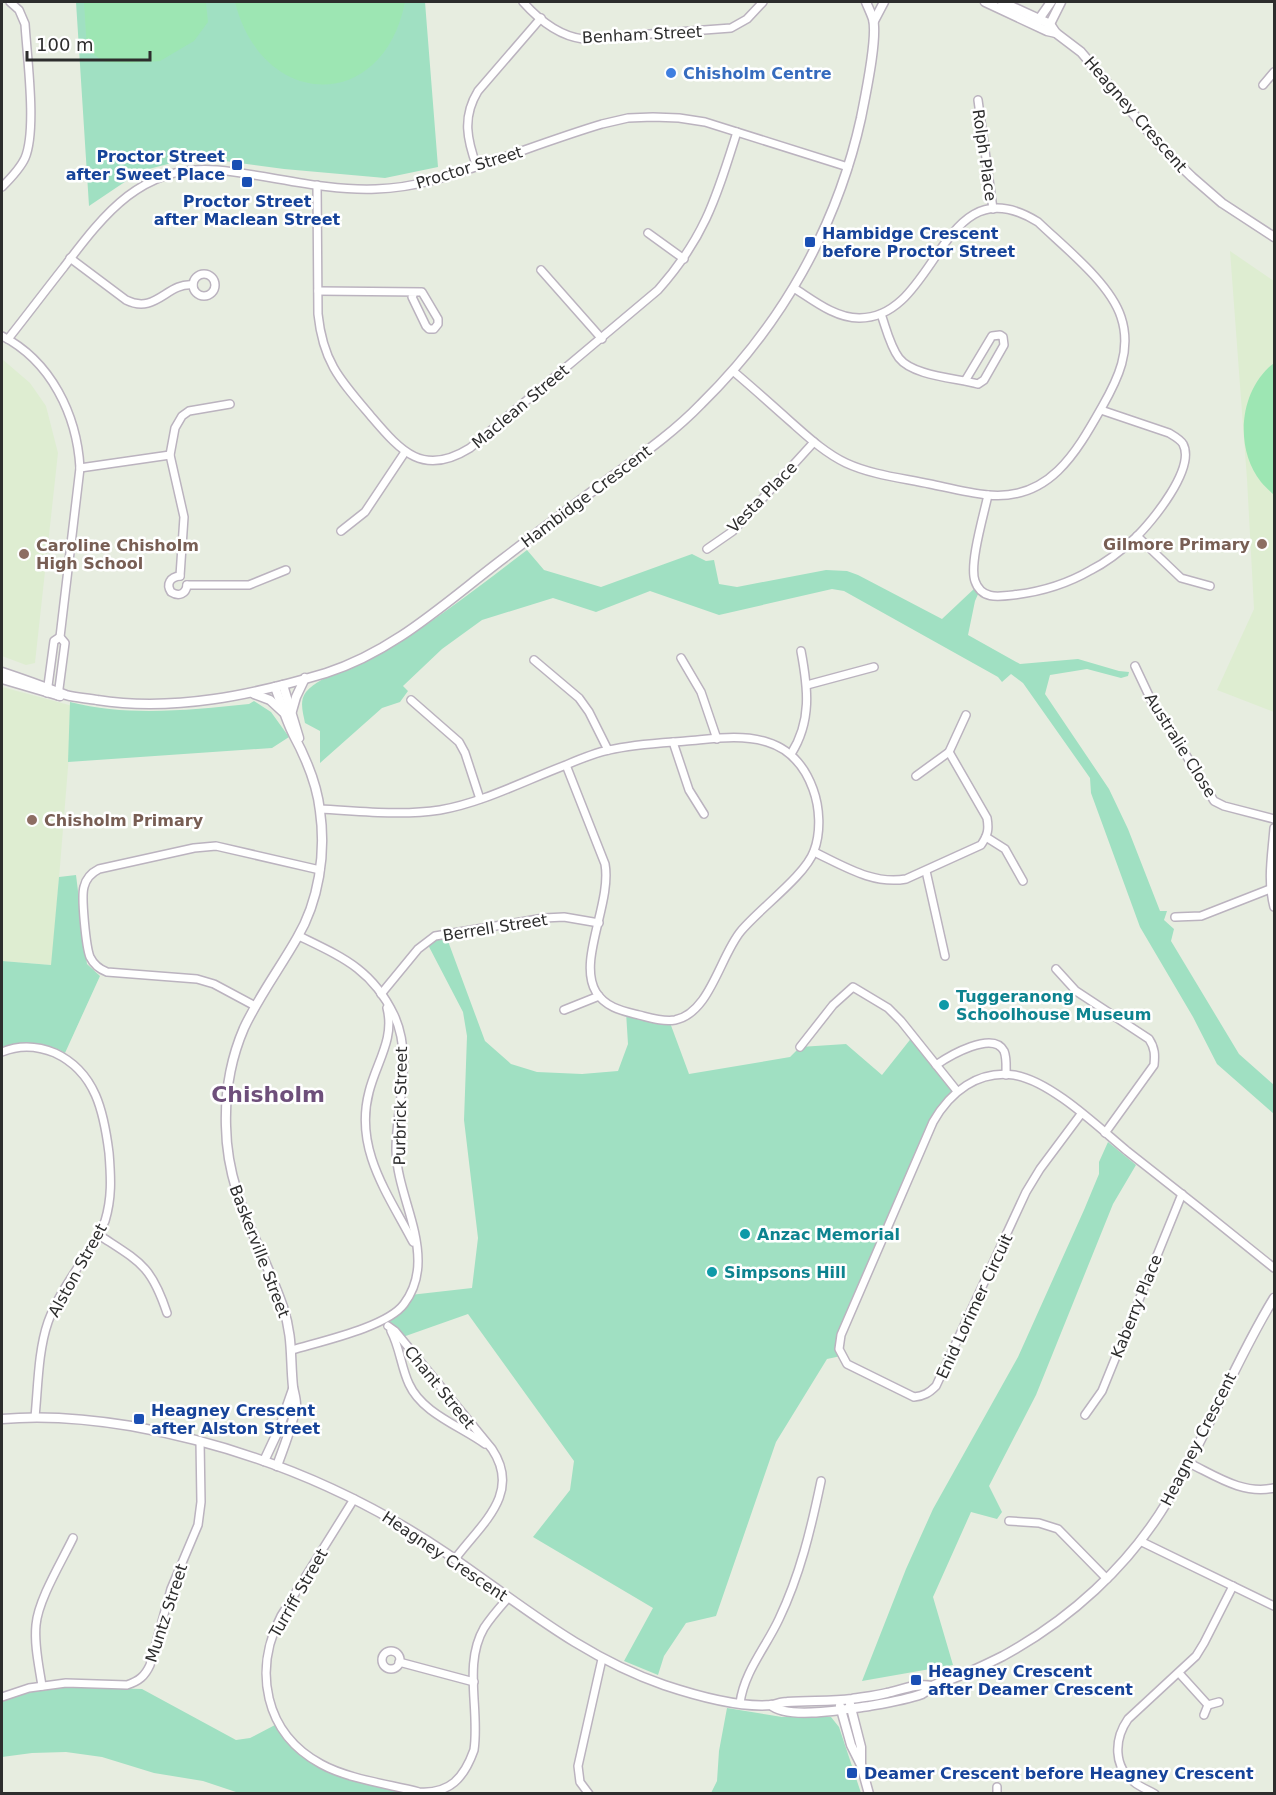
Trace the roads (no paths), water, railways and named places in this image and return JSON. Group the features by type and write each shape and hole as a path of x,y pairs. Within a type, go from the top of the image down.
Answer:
{"street":[{"path":"2,187 24,159 31,133 25,24 19,10 10,2"},
{"name":"Benham Street","path":"523,2 561,34 583,39 723,30 747,19 763,2"},
{"path":"866,2 878,2"},
{"name":"Hambidge Crescent","path":"866,2 874,23"},
{"name":"Hambidge Crescent","path":"2,679 61,694 130,703 203,700 251,693 328,672 384,647 422,623 666,436 701,405 733,371 765,331 794,288 824,229 848,167 865,99 874,23 884,2"},
{"name":"Heagney Crescent","path":"985,2 1037,21"},
{"name":"Heagney Crescent","path":"1002,2 1051,29 1081,52 1163,149 1192,177 1222,203 1275,237"},
{"path":"1037,21 1051,2"},
{"path":"1051,29 1061,2"},
{"path":"477,167 467,130 472,100 541,18"},
{"path":"1263,85 1275,72"},
{"name":"Rolph Place","path":"978,100 993,209"},
{"name":"Proctor Street","path":"5,337 111,208 140,187 183,172 217,170 317,185 375,189 406,186 436,180 590,128 628,118 654,117 705,122 848,167"},
{"name":"Maclean Street","path":"317,185 320,332 331,364 345,385 392,441 405,452 424,460 438,461 458,456 470,448 648,299 684,259 705,224 716,198 737,132"},
{"path":"733,371 814,442 839,459 867,470 988,495 1023,492 1040,485 1055,474 1074,454 1101,410 1120,372 1125,348 1123,323 1114,301 1100,282 1038,222 1026,214 1013,210 993,209 979,212 966,219 954,229 908,296 892,309 881,314 858,318 843,315 794,288"},
{"path":"648,233 684,259"},
{"path":"70,258 134,304 144,305 181,286 193,285"},
{"path":"541,270 602,339"},
{"path":"318,291 422,292 438,319 438,324 434,329 426,326 413,302 414,293"},
{"path":"881,314 893,347 898,357 906,365 920,371 978,384 984,380 1004,345 1003,337 992,336 965,381"},
{"path":"5,337 37,361 59,392 74,429 81,468 60,637 65,643 61,694"},
{"path":"180,576 184,517 170,455 175,428 182,416 196,408 230,404"},
{"path":"988,495 973,571 978,588 988,596 1026,594 1066,583 1115,555 1137,536 1160,509 1184,465 1185,451 1179,439 1169,433 1101,410"},
{"name":"Vesta Place","path":"706,549 733,531 814,442"},
{"path":"341,531 365,512 405,452"},
{"path":"81,468 170,455"},
{"path":"1137,536 1181,578 1210,586"},
{"path":"187,585 249,585 286,570"},
{"path":"180,576 185,579 187,585 182,594 171,592 169,582 174,577 180,576"},
{"path":"47,690 54,641 60,637"},
{"path":"791,754 801,735 806,718 807,685 801,651"},
{"path":"681,658 701,692 717,739"},
{"path":"534,660 579,698 589,712 608,750"},
{"name":"Australie Close","path":"1134,666 1152,702 1214,801 1221,805 1275,819"},
{"path":"807,685 874,667"},
{"name":"Hambidge Crescent","path":"2,672 47,690"},
{"path":"251,693 270,700 289,713 305,678"},
{"name":"Baskerville Street","path":"278,1466 295,1408 292,1350 282,1306 241,1208 233,1181 226,1125 229,1083 239,1042 255,1006 299,936 309,913 320,870 322,832 316,788 279,686"},
{"path":"411,700 459,742 480,798"},
{"path":"916,776 949,752 966,716"},
{"path":"320,809 417,813 441,810 480,798 566,765 608,750 673,742 752,738 768,742 791,754 809,780 818,805 818,832 814,852 802,871 739,933 705,997 697,1008 686,1016 662,1021 617,1010 599,996 591,982 590,970 607,876 605,864 566,765"},
{"path":"673,742 689,790 704,814"},
{"path":"814,852 867,876 893,881 906,879 926,871 981,845 989,827 987,818 949,752"},
{"path":"1275,828 1270,889 1275,907"},
{"path":"986,837 1005,849 1023,880"},
{"path":"255,1006 214,984 197,979 107,972 100,969 95,965 88,950 83,895 87,879 99,869 194,848 216,846 320,870"},
{"path":"926,871 945,956"},
{"path":"1175,918 1201,916 1270,889"},
{"name":"Berrell Street","path":"383,997 418,949 435,936 544,918 564,917 599,923"},
{"name":"Purbrick Street","path":"292,1350 386,1323 403,1306 413,1288 417,1272 417,1249 396,1150 404,1057 394,1015 383,997 356,966 299,936"},
{"path":"1056,969 1076,991 1149,1039 1153,1045 1154,1065 1105,1133"},
{"path":"800,1047 833,1005 853,987 888,1008 957,1091"},
{"path":"564,1010 599,996"},
{"name":"Purbrick Street","path":"383,997 389,1016 390,1033 368,1093 365,1111 365,1140 377,1176 417,1249"},
{"path":"936,1065 961,1050 993,1042 1005,1053 1006,1075"},
{"name":"Alston Street","path":"2,1052 24,1047 47,1050 68,1061 81,1072 91,1086 105,1119 112,1182 110,1206 99,1235 56,1305 49,1321 42,1349 35,1418"},
{"name":"Enid Lorimer Circuit","path":"1081,1114 1040,1169 1026,1192 939,1382 930,1392 922,1396 914,1396 847,1364 841,1356 839,1342 933,1122 941,1108 957,1091 980,1078 1006,1075 1030,1079 1046,1087 1081,1114 1275,1268"},
{"name":"Kaberry Place","path":"1085,1415 1102,1391 1182,1194"},
{"path":"99,1235 142,1264 159,1288 167,1313"},
{"name":"Heagney Crescent","path":"771,1705 782,1711 842,1710 850,1704 923,1684 931,1686 979,1668 1025,1643 1068,1613 1107,1579 1140,1541 1166,1503 1189,1463 1246,1345 1275,1298"},
{"name":"Chant Street","path":"386,1323 398,1345 408,1383 416,1395 430,1409 492,1449"},
{"name":"Chant Street","path":"386,1323 492,1449 502,1471 501,1496 496,1507 455,1560"},
{"name":"Baskerville Street","path":"264,1461 279,1429 293,1389"},
{"name":"Heagney Crescent","path":"2,1419 70,1418 110,1423 200,1441 264,1461 354,1499 405,1527 560,1634 602,1659 666,1685 699,1695 740,1703 771,1705 786,1702 839,1700 850,1704"},
{"name":"Muntz Street","path":"2,1697 42,1686 66,1683 127,1685 146,1674 171,1589 198,1525 201,1502 200,1441"},
{"path":"1189,1463 1245,1489 1275,1488"},
{"path":"740,1703 746,1679 793,1587 810,1533 821,1481"},
{"name":"Turriff Street","path":"354,1499 273,1632 267,1650 266,1679 269,1698 282,1728 308,1756 337,1771 419,1792 431,1793 453,1784 462,1775 474,1750 474,1660 478,1643 484,1628 508,1598"},
{"path":"1009,1521 1039,1523 1058,1529 1107,1579"},
{"path":"42,1686 36,1645 36,1622 39,1607 73,1538"},
{"path":"1140,1541 1275,1606"},
{"path":"1155,1794 1136,1784 1124,1773 1117,1751 1121,1728 1196,1656 1233,1586"},
{"path":"589,1794 580,1782 578,1766 602,1659"},
{"path":"399,1662 474,1682"},
{"path":"1179,1673 1208,1705"},
{"path":"839,1700 851,1745 861,1765 869,1794"},
{"path":"1208,1705 1219,1702"},
{"path":"850,1704 861,1747 861,1765"},
{"path":"1204,1715 1208,1705"}],"place":[{"name":"Chisholm Centre","path":"671,73"},
{"name":"Proctor Street after Sweet Place","path":"237,165"},
{"name":"Proctor Street after Maclean Street","path":"247,182"},
{"name":"Hambidge Crescent before Proctor Street","path":"810,242"},
{"name":"Gilmore Primary","path":"1262,544"},
{"name":"Caroline Chisholm High School","path":"24,554"},
{"name":"Chisholm Primary","path":"32,820"},
{"name":"Tuggeranong Schoolhouse Museum","path":"944,1005"},
{"name":"Anzac Memorial","path":"745,1234"},
{"name":"Simpsons Hill","path":"712,1272"},
{"name":"Heagney Crescent after Alston Street","path":"139,1419"},
{"name":"Heagney Crescent after Deamer Crescent","path":"916,1680"},
{"name":"Deamer Crescent before Heagney Crescent","path":"852,1773"}],"district":[{"name":"Chisholm","path":"268,1094"}]}
